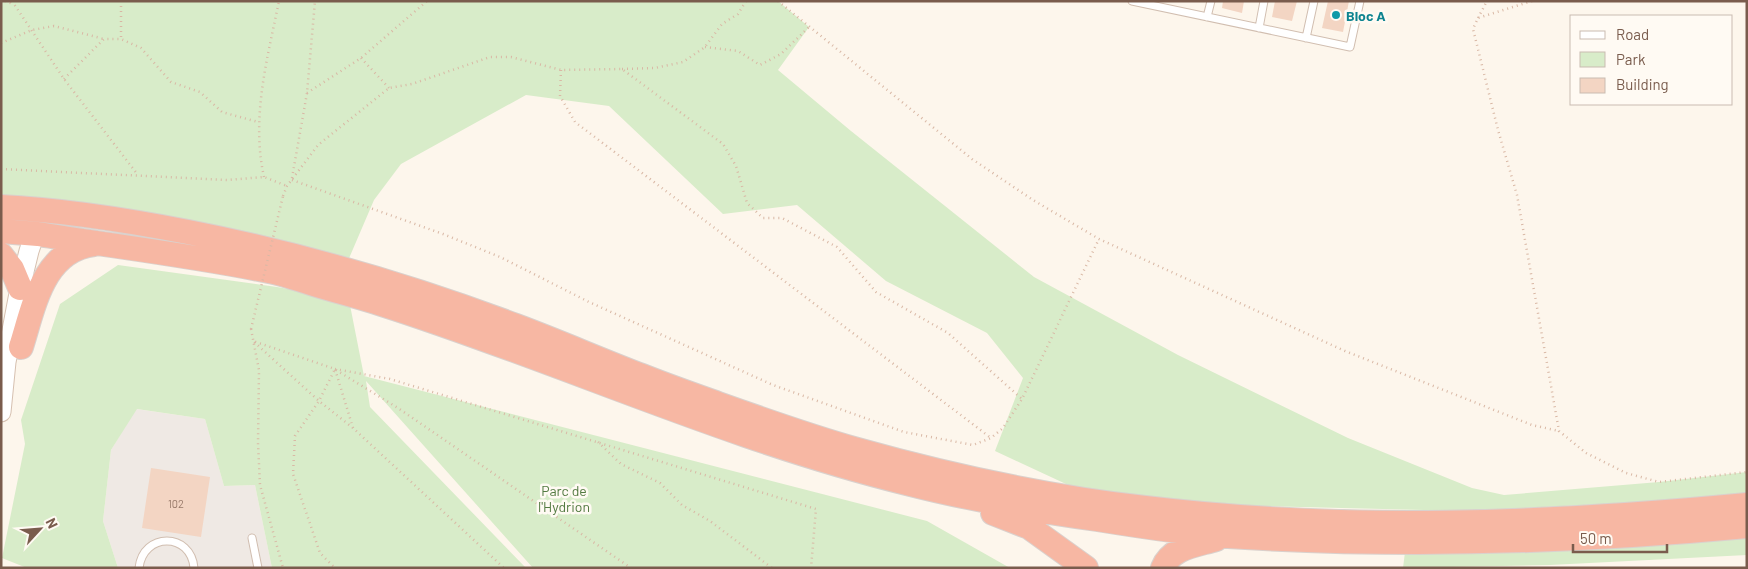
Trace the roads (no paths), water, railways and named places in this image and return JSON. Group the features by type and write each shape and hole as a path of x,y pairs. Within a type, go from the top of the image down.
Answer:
{"highway":[{"path":"1,207 41,208 120,219 254,245 432,296 515,325 593,355 643,377 798,432 854,449 1048,494 1145,508 1317,522 1468,522 1544,519 1673,512 1747,505"},
{"path":"1,212 30,217 36,223 38,234"},
{"path":"38,234 40,229 54,224 159,239 208,243 283,260 341,269"},
{"path":"1,231 38,234 270,271 383,304 498,344 769,444 901,482 963,497 1046,512 1146,527 1224,536 1366,541 1554,539 1747,526"},
{"path":"21,347 40,288 53,265 69,251 84,245 97,243"},
{"path":"1,255 12,269 20,288"},
{"path":"963,497 997,515 1029,527 1086,568"},
{"path":"1163,568 1165,562 1179,549 1224,536"}],"main road":[{"path":"2,408 6,362 20,288 29,250 33,239 38,234"},
{"path":"2,408 21,347 37,260 38,234"}],"lane":[{"path":"1132,1 1158,4 1208,17 1350,47 1360,1"},
{"path":"1208,17 1211,1"},
{"path":"1259,28 1264,1"},
{"path":"1306,38 1314,1"},
{"path":"252,538 258,568"},
{"path":"139,568 143,553 149,546 166,540 183,546 190,553 194,568"}],"place":[{"name":"Bloc A","path":"1336,15"}],"park label":[{"name":"Parc de l'Hydrion","path":"564,498"}]}
